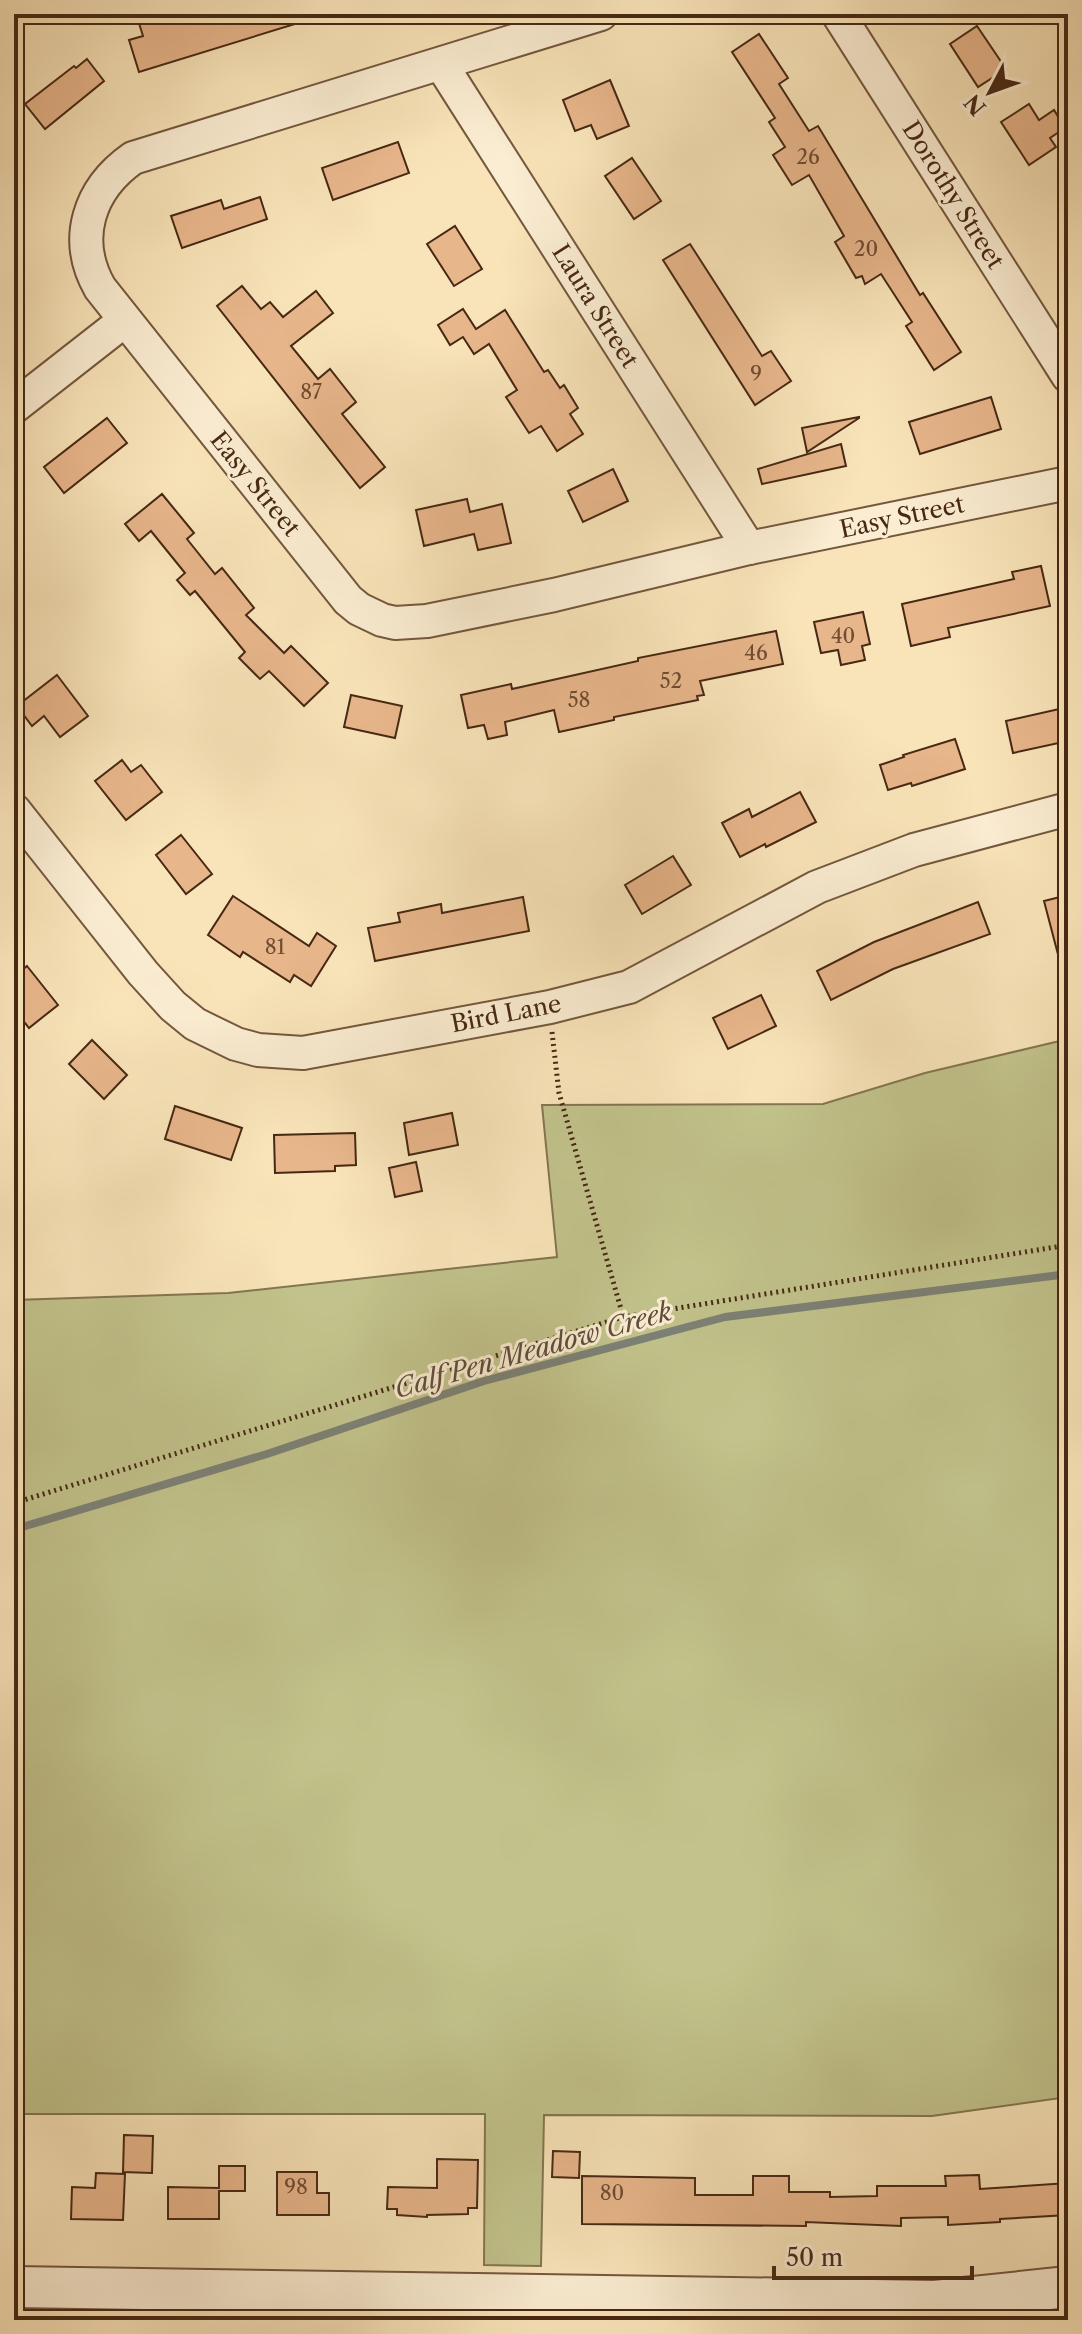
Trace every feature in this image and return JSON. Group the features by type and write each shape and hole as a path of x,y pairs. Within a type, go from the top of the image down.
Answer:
{"street":[{"name":"Easy Street","path":"601,14 133,158 108,178 93,206 88,223 87,251 93,276 124,321 348,600 382,620 395,623 427,621 554,595 749,548 1068,483"},
{"name":"Dorothy Street","path":"838,14 1068,376"},
{"name":"Laura Street","path":"441,64 749,548"},
{"path":"14,407 124,321"},
{"name":"Bird Lane","path":"14,810 143,973 173,1006 195,1024 236,1044 258,1050 303,1053 550,1007 629,987 817,887 914,850 1068,809"},
{"path":"14,2287 516,2307 935,2301 1068,2287"}],"path":[{"path":"550,1007 559,1093 623,1317"},
{"path":"14,1503 623,1317 1068,1245"}],"green space":[{"path":"1068,1039 1068,2097 932,2116 544,2115 541,2266 484,2265 485,2114 14,2114 14,1300 228,1293 557,1257 542,1105 823,1104 925,1073"}],"building":[{"path":"160,14 310,14 311,19 139,72 129,40 143,36 138,20"},
{"path":"977,26 1006,69 978,87 950,44"},
{"path":"759,34 788,78 779,84 809,131 818,126 920,295 923,293 961,352 934,370 906,326 912,322 881,274 865,284 862,276 856,278 835,242 844,236 809,175 792,185 773,155 785,147 769,122 775,118 732,52"},
{"path":"87,59 104,81 45,129 25,104"},
{"path":"610,80 629,126 597,139 591,125 575,131 563,100"},
{"path":"1029,104 1039,120 1054,110 1065,128 1050,138 1056,147 1029,165 1001,122"},
{"path":"398,142 409,173 333,200 322,168"},
{"path":"632,158 661,201 634,219 605,176"},
{"path":"260,197 267,219 182,248 171,216 221,200 224,209"},
{"path":"455,226 482,269 454,286 427,244"},
{"path":"690,244 762,356 771,351 791,381 755,405 663,260"},
{"path":"242,286 261,309 270,302 283,317 316,291 333,313 291,346 318,379 330,369 356,402 342,414 385,467 360,488 217,306"},
{"path":"463,309 476,329 505,310 544,372 548,370 560,388 564,385 578,408 570,414 583,434 557,451 541,426 529,433 506,397 517,390 489,344 474,354 463,337 450,345 438,325"},
{"path":"991,397 1001,429 920,454 909,422"},
{"path":"107,418 127,443 64,493 44,467"},
{"path":"859,418 807,452 802,428"},
{"path":"841,444 846,466 762,484 758,469"},
{"path":"613,469 628,501 583,522 568,491"},
{"path":"162,494 194,533 187,539 215,574 222,568 254,608 246,615 284,653 291,646 328,683 304,706 269,671 260,679 239,658 245,652 195,591 190,595 177,580 185,573 151,531 139,541 125,524"},
{"path":"467,499 470,512 502,504 511,543 478,550 474,534 424,546 416,510"},
{"path":"1041,566 1050,606 948,628 950,637 911,646 902,604 1014,579 1012,572"},
{"path":"863,612 870,644 862,646 865,660 841,665 838,650 821,653 814,622"},
{"path":"776,631 783,664 700,681 704,695 697,696 698,700 559,732 554,710 505,722 507,735 488,739 484,725 468,728 461,695 511,684 512,689 638,661 638,658"},
{"path":"57,675 88,716 60,737 44,716 32,726 17,706"},
{"path":"351,695 402,706 395,738 344,727"},
{"path":"1068,707 1068,741 1013,753 1006,721"},
{"path":"955,739 965,769 912,786 911,783 888,790 880,765"},
{"path":"122,760 131,772 141,765 162,792 126,820 95,781"},
{"path":"800,792 816,822 740,857 722,823 749,809 752,817"},
{"path":"181,835 212,874 186,894 156,855"},
{"path":"673,856 691,885 642,914 625,885"},
{"path":"1068,895 1068,965 1061,966 1044,901"},
{"path":"233,896 309,946 317,933 336,946 311,986 294,975 290,982 243,952 240,957 208,935"},
{"path":"523,897 529,931 375,961 368,928 400,922 398,913 441,904 442,913"},
{"path":"978,902 990,934 893,969 831,1000 817,971 874,942"},
{"path":"27,966 58,1005 29,1028 14,1009 14,977"},
{"path":"761,995 776,1026 728,1049 713,1018"},
{"path":"92,1040 127,1075 104,1099 69,1064"},
{"path":"175,1106 242,1128 231,1160 165,1139"},
{"path":"452,1113 458,1145 409,1155 404,1123"},
{"path":"355,1133 356,1165 335,1166 335,1171 275,1173 274,1135"},
{"path":"416,1162 422,1191 395,1197 389,1168"},
{"path":"124,2135 153,2136 152,2173 123,2172"},
{"path":"553,2151 580,2152 579,2178 552,2177"},
{"path":"437,2159 478,2160 477,2208 468,2208 468,2214 427,2217 397,2215 397,2209 387,2209 388,2187 437,2188"},
{"path":"219,2166 245,2166 245,2191 219,2191 219,2219 168,2219 168,2187 219,2188"},
{"path":"277,2172 317,2172 317,2193 329,2193 329,2215 277,2215"},
{"path":"96,2173 125,2174 123,2220 71,2219 72,2187 95,2188"},
{"path":"979,2175 980,2189 1068,2183 1068,2215 948,2225 948,2217 901,2218 901,2226 806,2222 806,2226 582,2224 582,2176 695,2178 695,2195 753,2195 753,2176 789,2176 789,2192 830,2192 830,2197 877,2196 877,2186 946,2186 945,2176"}],"waterway":[{"name":"Calf Pen Meadow Creek","path":"22,1527 267,1454 484,1381 725,1317 1068,1274"}]}
